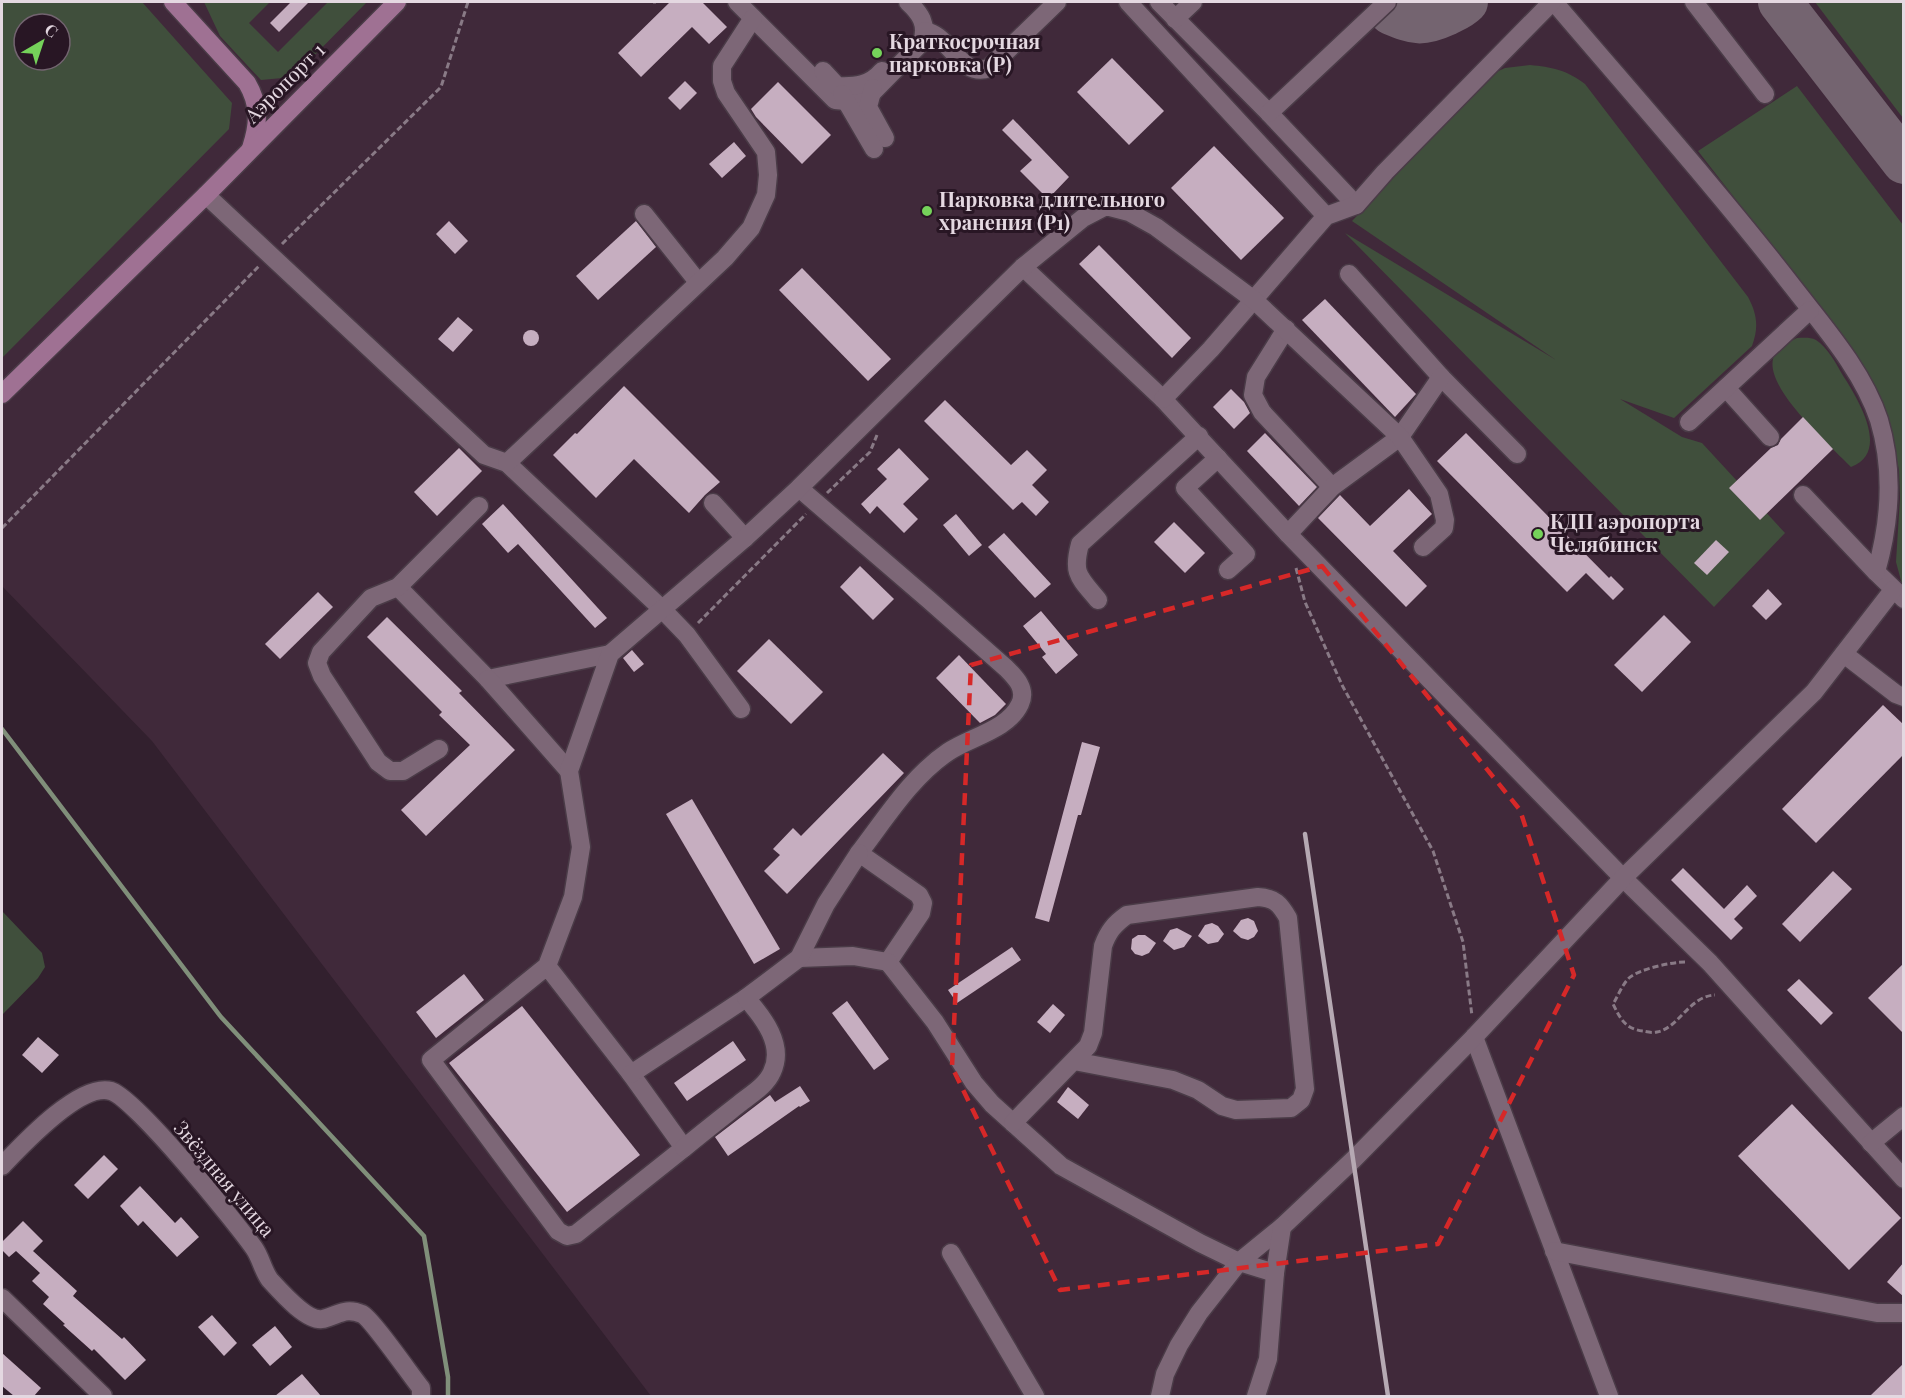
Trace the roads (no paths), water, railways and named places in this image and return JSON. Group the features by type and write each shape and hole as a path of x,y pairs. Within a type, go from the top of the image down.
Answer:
{"main road":[{"path":"173,2 252,90 258,114 251,150"},
{"name":"Аэропорт 1","path":"2,394 206,195 397,2"}],"street":[{"path":"160,2 201,31"},
{"path":"186,2 201,31"},
{"path":"737,2 753,10 840,96 856,118 880,143 868,107 876,77"},
{"path":"840,96 876,77 905,46 911,36 911,19 896,2"},
{"path":"840,96 857,102 870,95 920,45 925,31 919,13 908,2"},
{"path":"925,31 937,35 965,64 977,71 983,70 989,68 1057,2"},
{"path":"1128,2 1326,216"},
{"path":"1159,2 1269,113 1356,206"},
{"path":"1175,19 1193,2"},
{"path":"1269,113 1387,2"},
{"path":"1162,399 1211,349 1326,216 1356,206 1385,172 1553,2 1751,233 1856,375 1878,420 1890,479 1885,542 1876,572"},
{"path":"1694,2 1765,94"},
{"path":"507,463 724,258 751,228 766,195 768,175 766,152 726,93 722,81 722,66 753,10"},
{"path":"206,195 484,455 507,463 662,609 687,635 741,709"},
{"path":"489,679 610,654 745,538 1023,267 1083,218 1106,206 1129,212 1156,227 1254,300 1400,437 1439,494 1445,520 1444,528 1424,547"},
{"path":"644,214 698,282"},
{"path":"1023,267 1199,436 1288,534 1623,878 1710,963 1904,1179"},
{"path":"1349,274 1441,376 1517,454"},
{"path":"1689,422 1810,310"},
{"path":"1286,329 1256,377 1253,395 1262,412 1332,487"},
{"path":"1288,534 1332,487 1400,437 1441,376"},
{"path":"1726,388 1770,438"},
{"path":"1098,600 1080,578 1075,562 1080,544 1199,436"},
{"path":"1218,458 1185,488 1246,554 1228,570"},
{"path":"632,1074 746,998 799,958 826,904 859,853 913,783 948,752 1002,723 1014,714 1021,702 1023,691 1018,680 798,488"},
{"path":"1160,1396 1165,1374 1179,1345 1199,1313 1239,1262 1282,1227 1353,1160 1623,878 1814,692 1844,654 1898,595 1803,495"},
{"path":"713,503 745,538"},
{"path":"439,748 403,771 390,771 378,762 322,676 317,663 321,652 371,598 398,587 479,506"},
{"path":"398,587 489,679 569,771"},
{"path":"610,654 569,771 581,847 573,897 547,966 431,1060 558,1231 567,1236 576,1234 762,1086 772,1073 776,1057 774,1042 764,1019 746,998"},
{"path":"1844,654 1904,698"},
{"path":"859,853 914,891 924,903 921,913 888,962"},
{"path":"1013,1123 1088,1046 1094,1033 1103,946 1106,936 1120,920 1127,915 1258,897 1272,898 1281,906 1288,918 1305,1089 1301,1100 1291,1108 1236,1110 1222,1106 1198,1090 1173,1080 1074,1061"},
{"path":"799,958 853,956 888,962 935,1022 974,1083 992,1104 1061,1166 1200,1243 1239,1262 1275,1273"},
{"path":"547,966 632,1074 684,1148"},
{"path":"1474,1036 1609,1396"},
{"name":"Звёздная улица","path":"2,1166 60,1109 92,1092 110,1090 126,1100 185,1164 255,1250 268,1278 305,1315 321,1320 349,1310 365,1315 421,1392"},
{"path":"1871,1143 1904,1116"},
{"path":"1256,1396 1268,1359 1275,1273 1282,1227"},
{"path":"1554,1251 1877,1313 1904,1313"},
{"path":"951,1253 1035,1396"},
{"path":"2,1298 103,1396"}],"waterway":[{"path":"2,729 221,1017 424,1236 448,1377 448,1396"}],"railway":[{"path":"1305,834 1388,1396"}],"place":[{"name":"Краткосрочная парковка (P)","path":"877,53"},
{"name":"Парковка длительного хранения (P1)","path":"927,211"},
{"name":"КДП аэропорта Челябинск","path":"1538,534"}]}
